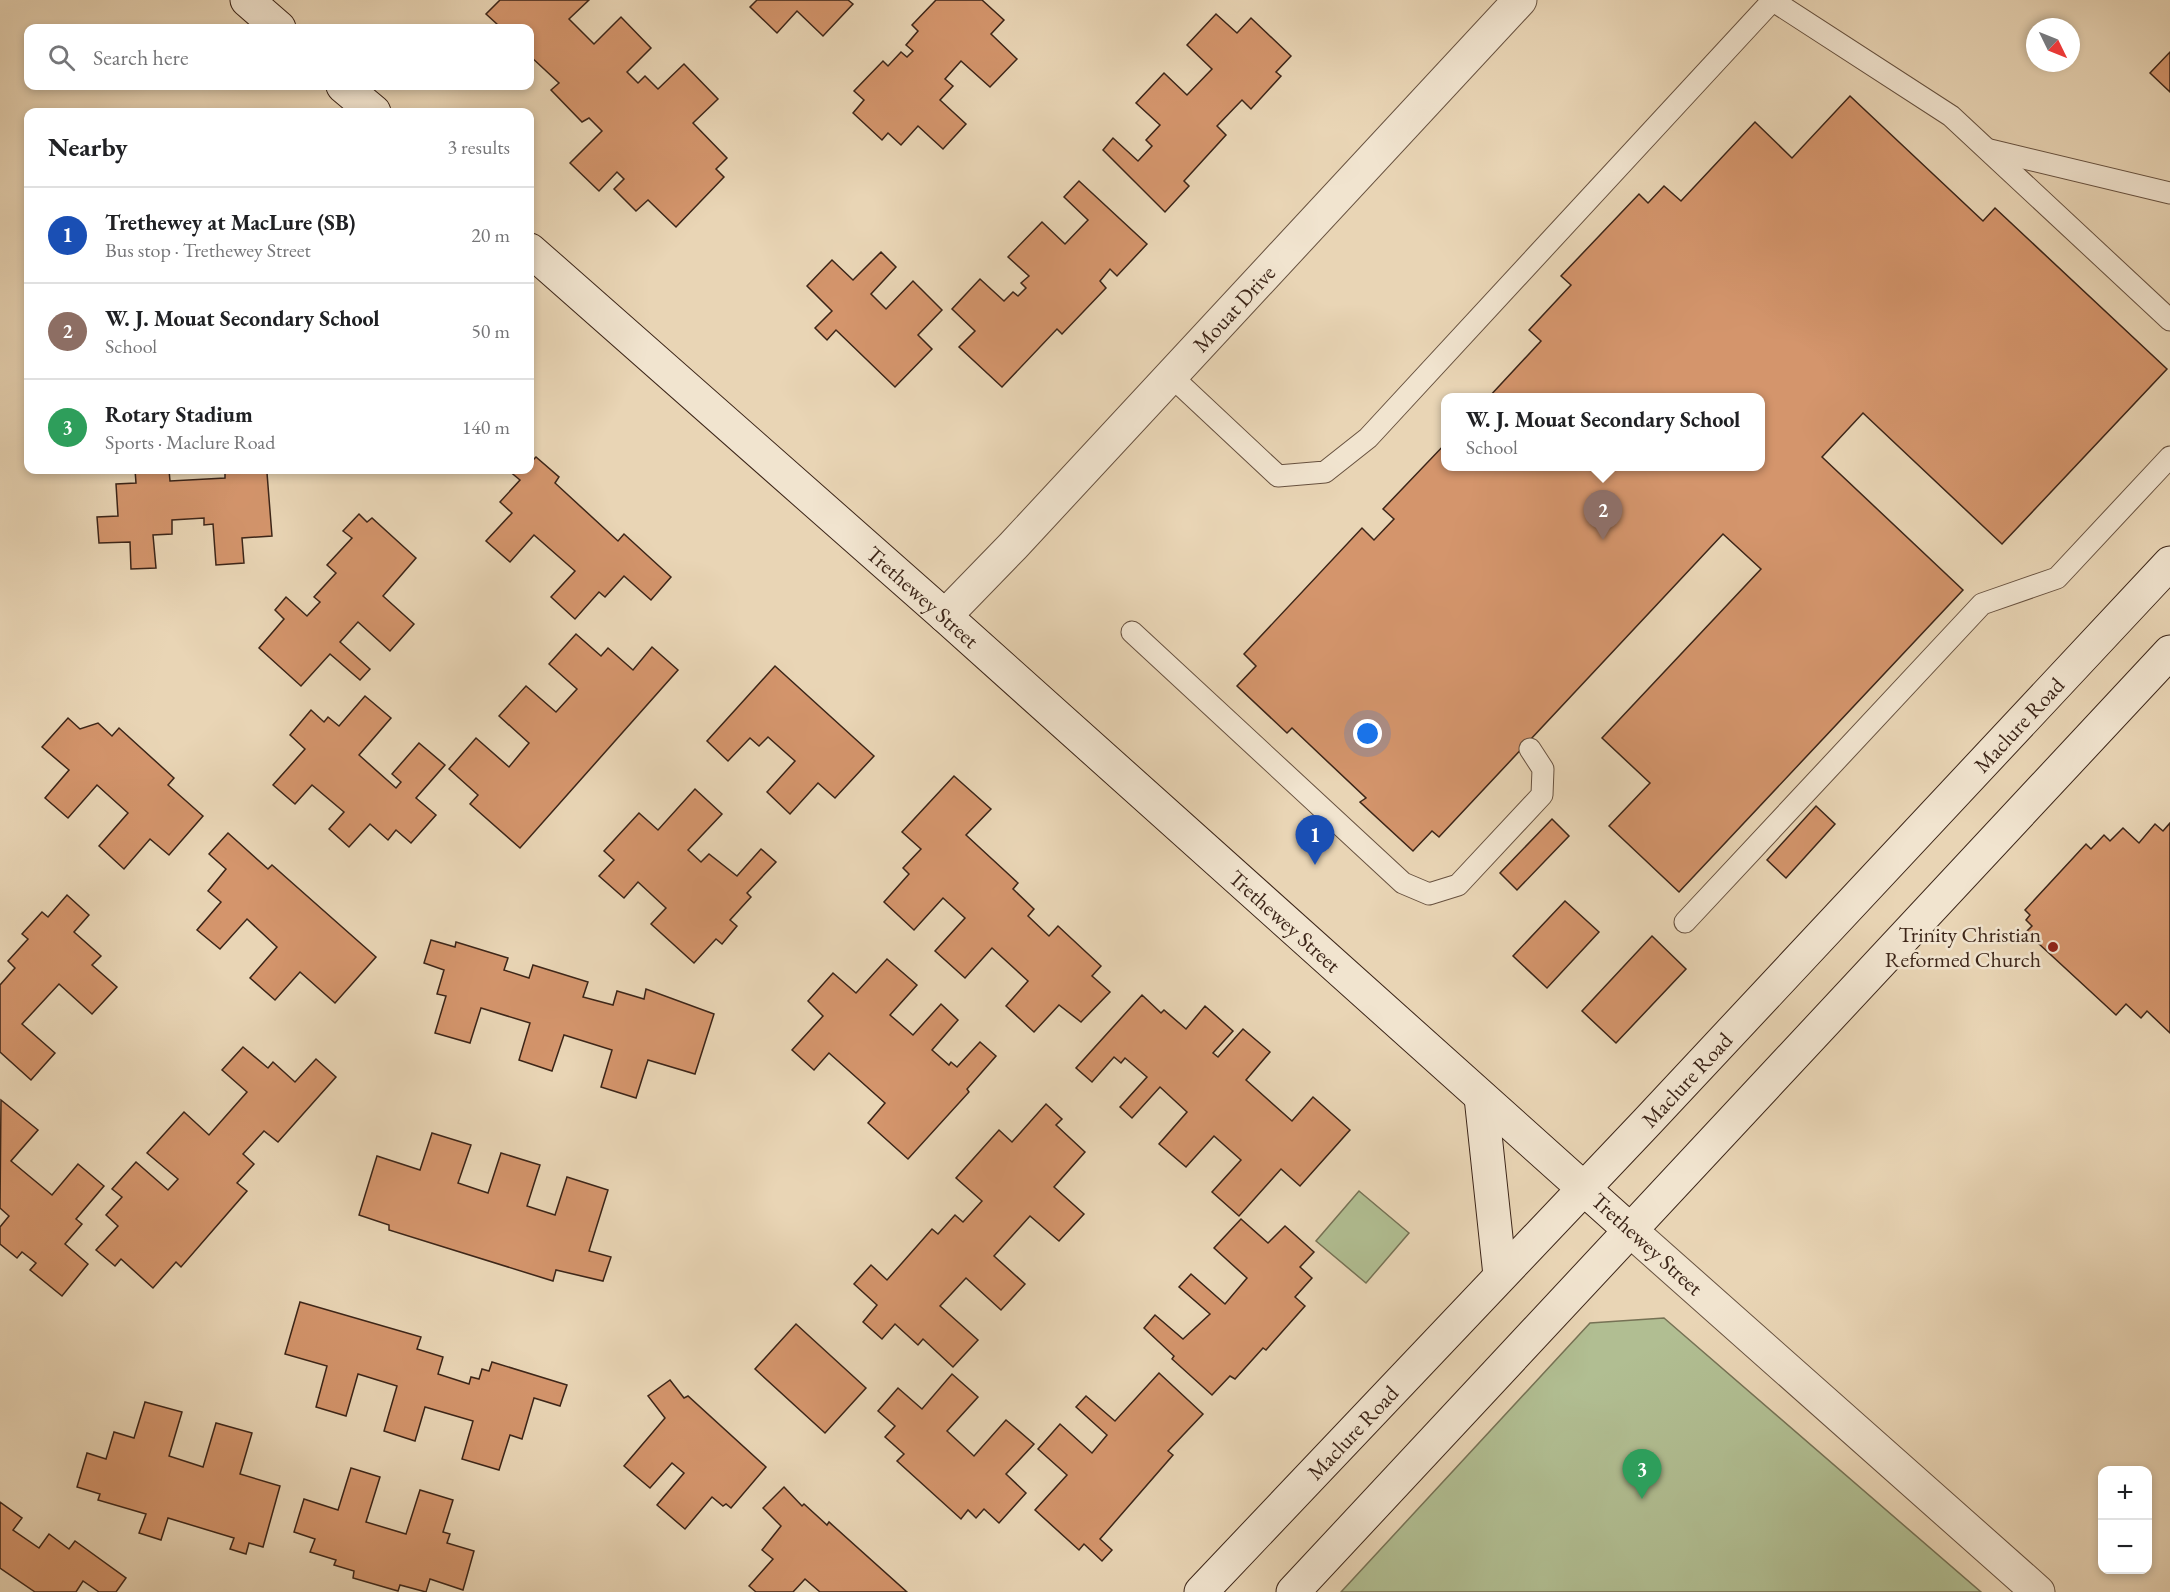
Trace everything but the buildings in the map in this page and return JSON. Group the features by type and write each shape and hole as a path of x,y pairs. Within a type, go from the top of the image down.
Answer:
{"main road":[{"path":"247,0 274,24"},
{"name":"Mouat Drive","path":"945,616 1013,546 1520,0"},
{"path":"349,90 369,108"},
{"name":"Trethewey Street","path":"534,254 945,616 2038,1592"},
{"name":"Maclure Road","path":"1201,1592 1584,1188 2170,563"},
{"path":"1293,1592 2170,652"},
{"path":"1481,1097 1500,1275"}],"lane":[{"path":"1170,375 1278,476 1325,472 1368,438 1772,0 1951,116 2170,320"},
{"path":"1987,149 2170,193"},
{"path":"1686,922 1982,604 2057,578 2170,457"},
{"path":"1132,632 1403,883 1429,894 1458,885 1542,795 1543,769 1530,749"}],"green space":[{"path":"1359,1191 1409,1233 1366,1283 1316,1241"},
{"path":"1664,1318 1981,1592 1341,1592 1590,1323"}],"place":[{"name":"W. J. Mouat Secondary School","path":"1603,540"},
{"name":"Trethewey at MacLure (SB)","path":"1315,865"},
{"name":"Trinity Christian Reformed Church","path":"2053,947"},
{"name":"Rotary Stadium","path":"1642,1499"}]}
